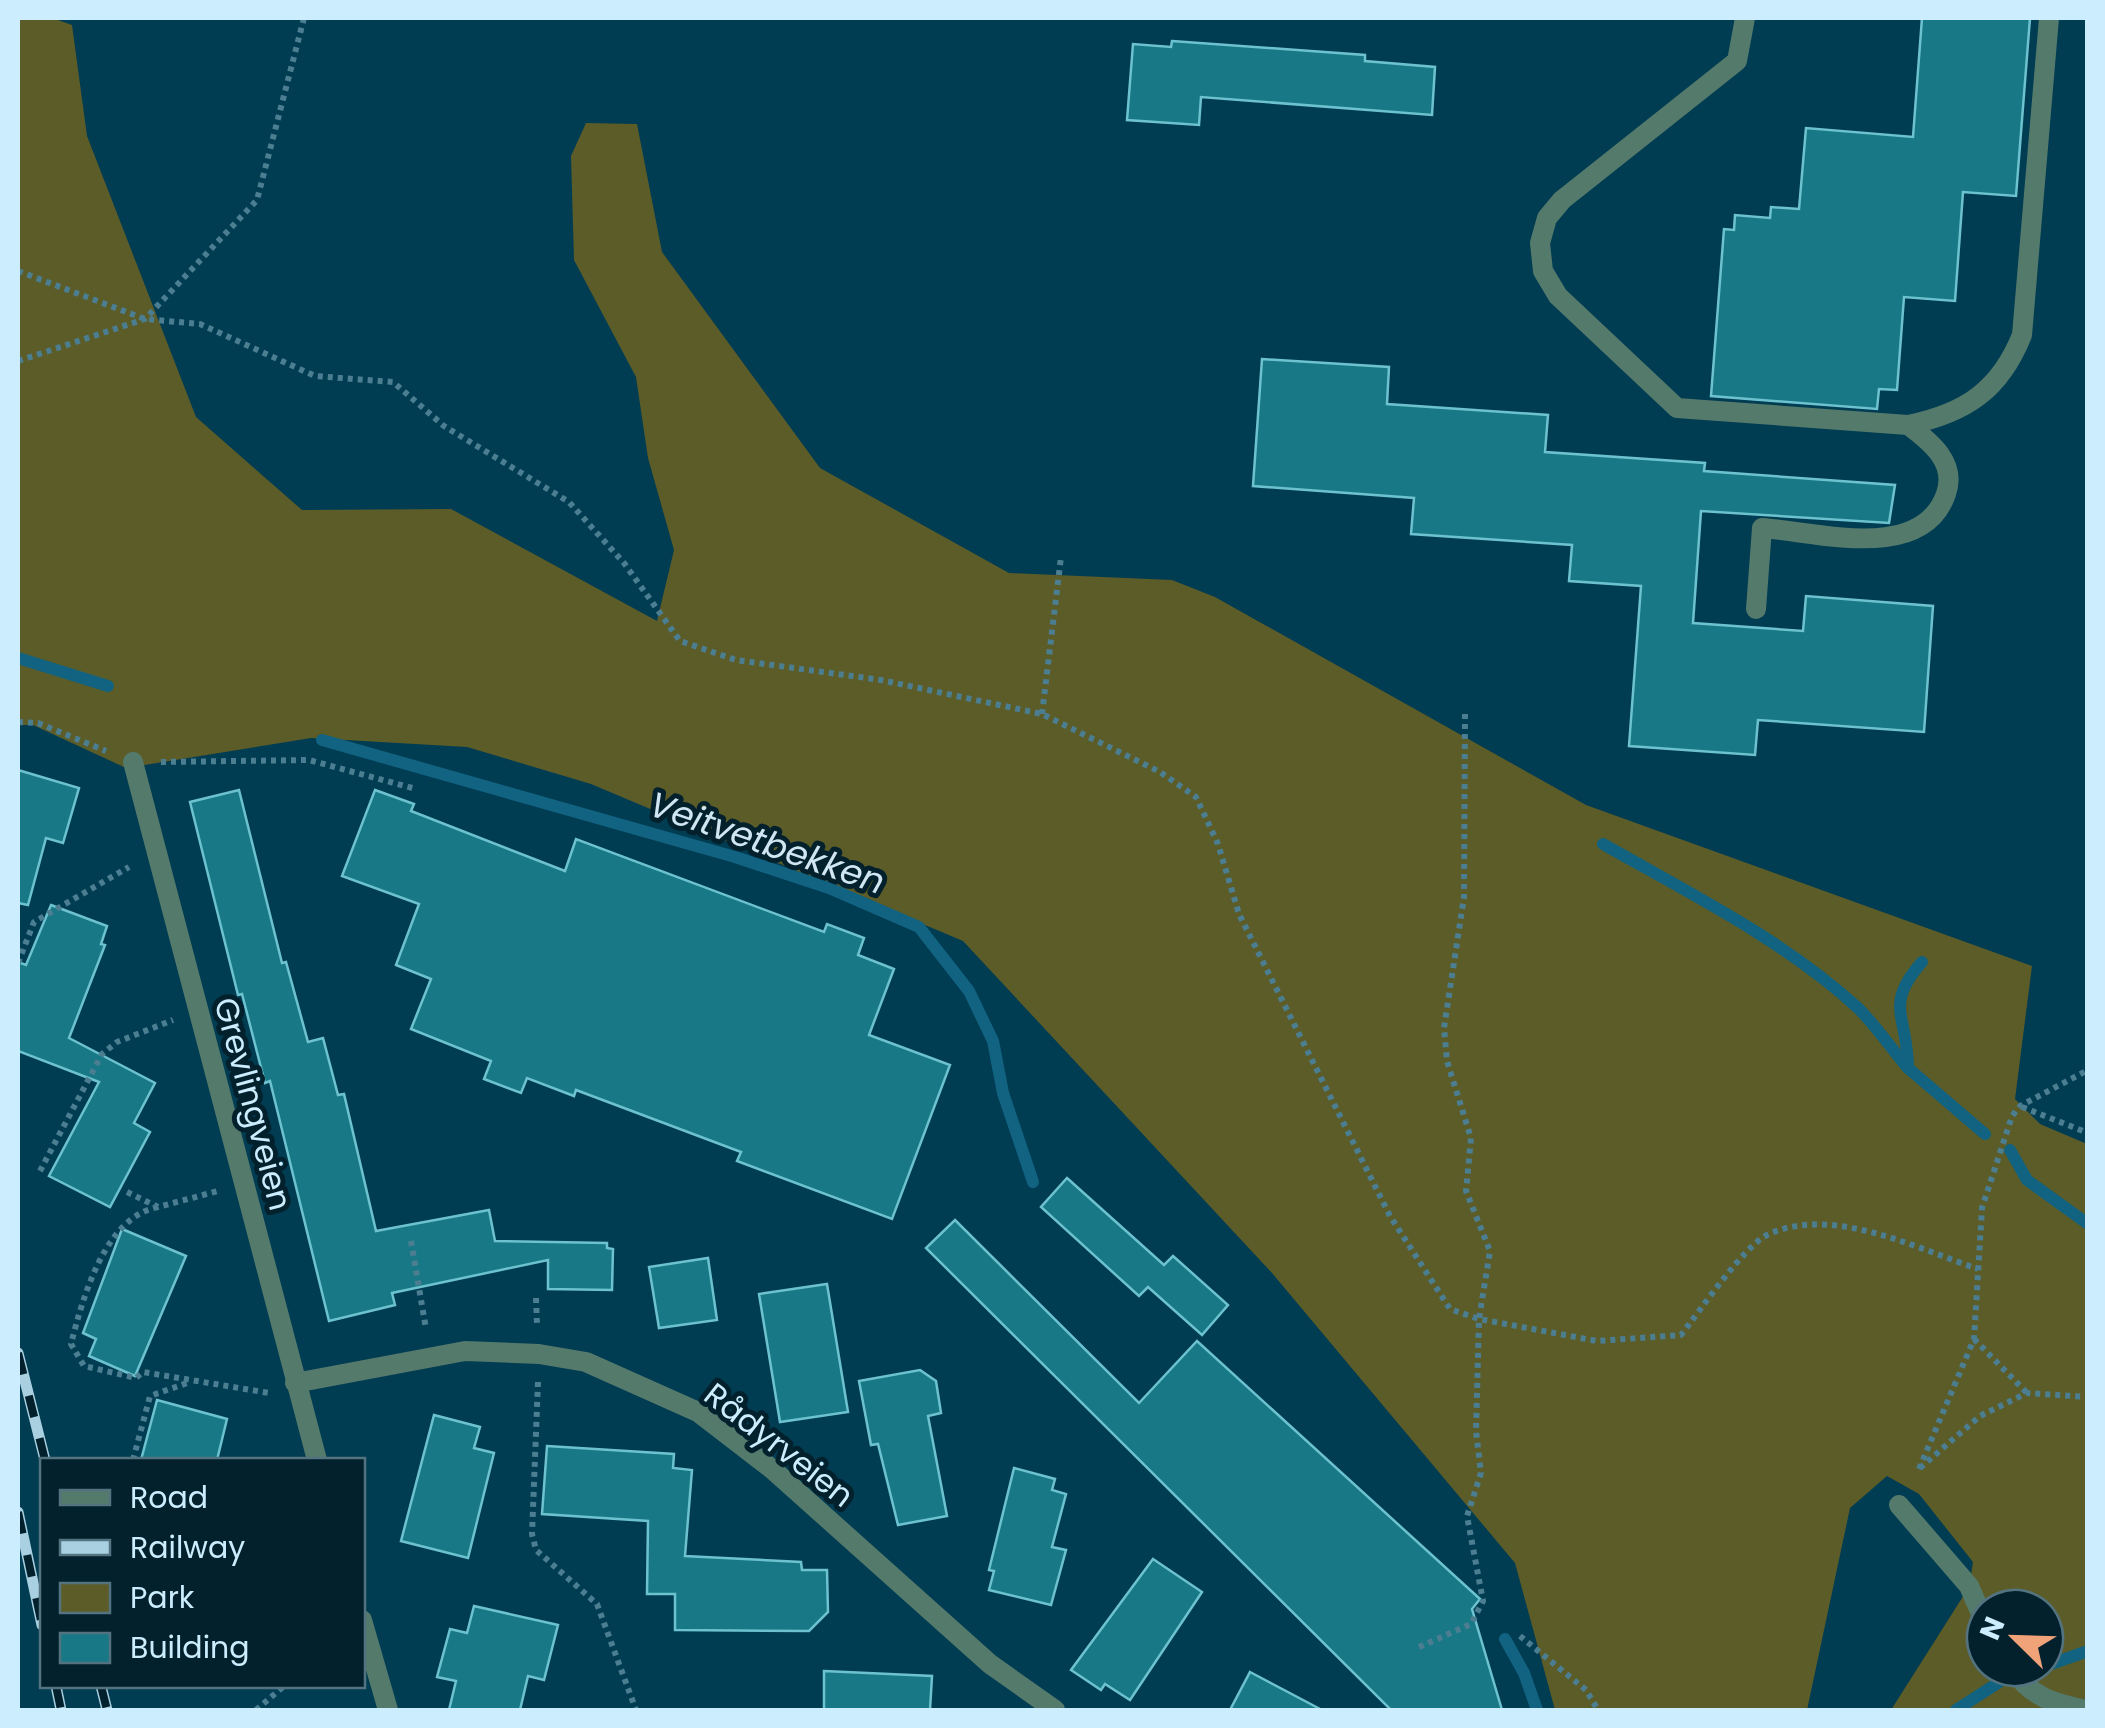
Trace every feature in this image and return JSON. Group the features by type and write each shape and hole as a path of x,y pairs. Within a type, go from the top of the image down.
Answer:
{"street":[{"path":"1745,18 1739,57 1727,71 1562,200 1547,218 1540,243 1542,270 1558,296 1677,408 1908,425 1942,418 1982,396 2010,365 2022,335 2049,18"},
{"path":"1756,608 1762,528 1903,536 1924,526 1942,507 1949,486 1946,462 1932,442 1908,425"},
{"name":"Grevlingveien","path":"132,762 316,1458"},
{"name":"Rådyrveien","path":"297,1390 465,1351 539,1354 586,1362 698,1412 772,1469 990,1664 1054,1710"},
{"path":"1899,1506 1970,1588"},
{"path":"365,1630 388,1710"},
{"path":"2027,1688 2040,1698 2086,1710"}],"path":[{"path":"18,361 145,319 257,200 304,18"},
{"path":"18,271 145,319 200,324 314,376 394,382 444,426 569,502 624,563 680,641 736,660 881,680 1042,714 1084,731 1196,797 1218,844 1239,914 1390,1216 1450,1308 1478,1318 1597,1341 1680,1335 1766,1235 1820,1224 1870,1234 1978,1269"},
{"path":"1042,714 1061,557"},
{"path":"1419,1647 1471,1624 1483,1601 1467,1516 1481,1473 1476,1431 1478,1318 1490,1252 1466,1191 1472,1138 1447,1061 1444,1028 1464,897 1466,823 1461,748 1465,710"},
{"path":"18,722 38,723 132,762 309,760 416,788"},
{"path":"18,963 34,922 156,852"},
{"path":"40,1171 102,1054 117,1042 198,1010"},
{"path":"2088,1070 2020,1106 2001,1142 1986,1190 1974,1340 1920,1468 1980,1416 2027,1394 2088,1397"},
{"path":"2020,1106 2088,1133"},
{"path":"243,1184 137,1211 118,1230 79,1314 71,1344 84,1366 117,1376 136,1378 143,1372 193,1382 297,1390"},
{"path":"127,1192 158,1207"},
{"path":"411,1241 431,1358"},
{"path":"536,1298 539,1354 532,1534 536,1550 597,1604 636,1710"},
{"path":"1974,1340 2027,1394"},
{"path":"134,1458 150,1396 165,1387 193,1382"},
{"path":"1520,1636 1586,1690 1598,1710"},
{"path":"256,1710 282,1688"}],"green space":[{"path":"18,18 52,18 72,25 87,136 196,417 302,510 451,509 657,621 674,550 648,458 636,377 574,260 571,156 586,123 637,124 662,252 820,468 1009,573 1172,580 1215,597 1586,805 2032,966 2015,1099 2040,1124 2087,1144 2087,1698 2067,1710 1891,1710 1965,1593 1965,1688 2065,1688 2065,1588 1968,1588 1973,1562 1919,1494 1887,1476 1850,1508 1807,1710 1555,1710 1515,1563 1272,1273 963,941 591,784 467,747 311,738 126,768 33,725 18,725"}],"building":[{"path":"1922,18 2030,18 2016,196 1963,192 1955,301 1904,297 1897,390 1879,389 1877,409 1711,396 1724,229 1734,230 1735,215 1770,218 1771,207 1799,209 1806,128 1913,137"},
{"path":"1172,41 1365,55 1365,61 1435,67 1432,115 1201,97 1199,125 1127,120 1133,44 1171,47"},
{"path":"1262,359 1389,367 1387,404 1548,415 1545,452 1705,463 1704,471 1895,485 1889,523 1701,511 1693,623 1803,631 1806,596 1933,606 1924,732 1758,720 1755,755 1629,746 1641,586 1569,581 1572,545 1411,534 1414,498 1253,486"},
{"path":"18,770 79,788 63,843 46,838 28,905 18,903"},
{"path":"239,790 282,963 286,962 308,1042 323,1038 338,1095 344,1094 376,1231 489,1210 495,1241 607,1243 607,1248 613,1249 612,1290 548,1289 548,1260 392,1293 395,1305 329,1321 270,1081 265,1083 242,994 238,995 190,802"},
{"path":"375,790 414,804 411,811 565,871 576,839 824,932 827,924 864,938 858,955 894,969 869,1035 950,1065 892,1219 737,1161 741,1152 576,1090 574,1096 527,1078 521,1093 484,1079 491,1061 411,1029 431,979 396,965 419,904 342,876"},
{"path":"51,905 107,926 101,944 105,945 69,1038 155,1083 134,1123 150,1132 110,1207 49,1176 99,1082 18,1051 18,962 26,965"},
{"path":"1067,1178 1164,1265 1173,1256 1228,1305 1202,1335 1148,1287 1139,1296 1041,1207"},
{"path":"955,1220 1139,1403 1197,1341 1480,1599 1472,1609 1502,1710 1391,1710 926,1248"},
{"path":"122,1229 186,1256 135,1376 89,1356 96,1339 83,1333"},
{"path":"708,1258 717,1320 659,1328 649,1267"},
{"path":"827,1284 848,1412 780,1422 759,1294"},
{"path":"920,1370 936,1381 941,1413 928,1416 947,1516 898,1525 878,1444 871,1445 859,1381"},
{"path":"157,1400 227,1419 217,1458 142,1458"},
{"path":"434,1415 480,1427 474,1448 494,1453 468,1558 401,1541"},
{"path":"547,1446 674,1454 673,1468 692,1470 685,1556 801,1562 802,1570 827,1570 828,1612 809,1631 675,1630 675,1594 647,1594 648,1521 542,1514"},
{"path":"1014,1468 1055,1479 1052,1490 1066,1494 1052,1547 1066,1550 1051,1605 989,1590 994,1571 989,1570"},
{"path":"1153,1559 1202,1592 1130,1700 1105,1684 1101,1690 1071,1670"},
{"path":"474,1606 558,1625 544,1680 528,1676 520,1710 449,1710 456,1681 437,1677 450,1629 467,1633"},
{"path":"824,1671 932,1676 930,1710 824,1710"},
{"path":"1250,1672 1322,1710 1230,1710"}],"waterway":[{"name":"Veitvetbekken","path":"18,658 108,686"},
{"name":"Veitvetbekken","path":"322,740 735,857 829,888 919,927 969,991 993,1041 1003,1093 1033,1182"},
{"path":"1603,844 1735,919 1829,983 1858,1008 1908,1068"},
{"path":"1922,962 1910,977 1900,1001 1908,1068 1985,1134"},
{"path":"2010,1150 2027,1180 2088,1224"},
{"name":"Veitvetbekken","path":"1505,1639 1524,1673 1537,1710"},
{"name":"Veitvetbekken","path":"2065,1659 2088,1651"},
{"name":"Veitvetbekken","path":"1956,1710 1990,1688"}],"railway":[{"path":"18,1353 44,1458"},
{"path":"18,1512 40,1616"},
{"path":"56,1688 61,1710"},
{"path":"102,1688 107,1710"}]}
